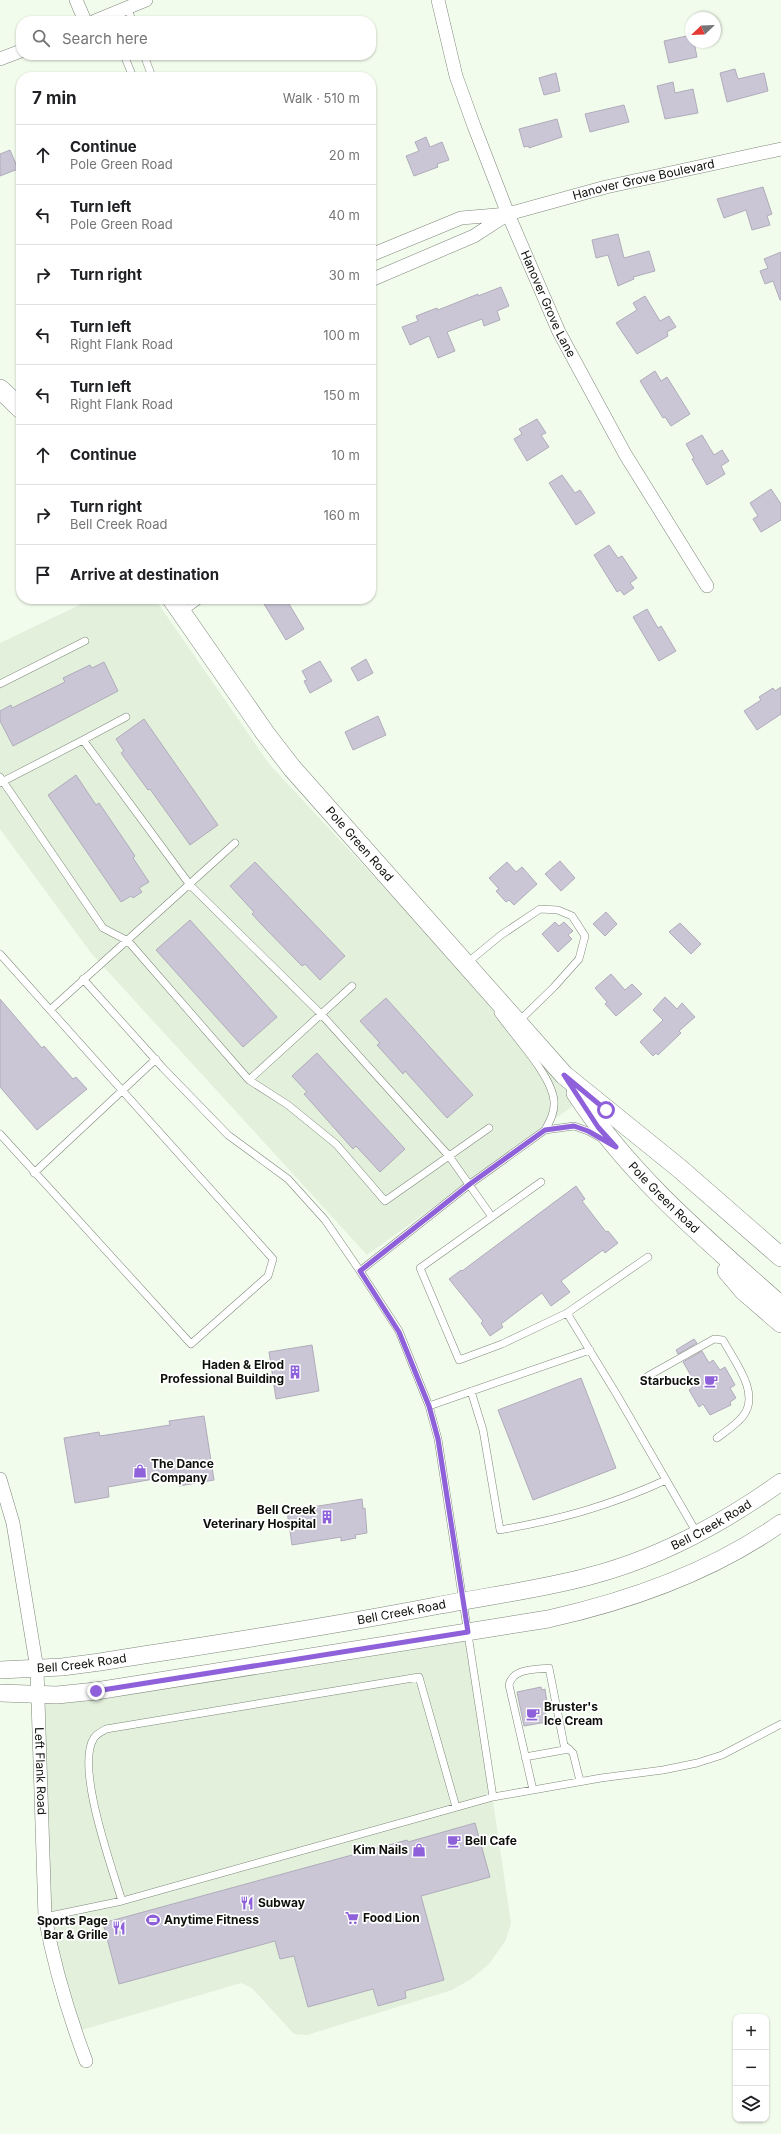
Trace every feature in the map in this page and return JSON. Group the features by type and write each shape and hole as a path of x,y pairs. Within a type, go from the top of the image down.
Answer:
{"main road":[{"path":"0,389 16,405"},
{"name":"Pole Green Road","path":"177,606 265,733 292,768 564,1075 598,1127 689,1225 781,1306"},
{"name":"Pole Green Road","path":"564,1075 679,1168 781,1257"},
{"path":"689,1225 744,1291 781,1323"}],"street":[{"path":"76,0 83,16"},
{"path":"113,16 146,0"},
{"name":"Hanover Grove Lane","path":"438,0 456,76 508,214 560,332 625,454 707,586"},
{"path":"0,59 16,53"},
{"name":"Hanover Grove Boulevard","path":"376,252 462,218 508,214 606,187 781,148"},
{"name":"Hanover Grove Boulevard","path":"376,278 474,236 508,214"},
{"name":"Left Flank Road","path":"0,1479 13,1523 39,1695 43,1900 45,1916 56,1971 86,2060"},
{"name":"Bell Creek Road","path":"0,1670 100,1662 369,1619 563,1583 591,1576 645,1558 698,1535 746,1507 781,1482"},
{"path":"0,1693 39,1695 96,1691 468,1632 575,1613 646,1591 699,1569 748,1544 781,1523"}],"lane":[{"path":"128,8 130,16"},
{"path":"126,60 131,72"},
{"path":"146,60 150,72"},
{"path":"0,684 85,641"},
{"path":"126,717 1,781 103,928 128,941 249,1080 288,1105 336,1144 385,1201 489,1128"},
{"path":"83,740 190,885 321,1014 449,1156 492,1216"},
{"path":"50,1010 235,844"},
{"path":"517,1022 554,987 579,959 585,936 572,916 558,910 540,909 501,935 466,964 507,1026 534,1061 550,1088 553,1095 553,1110 545,1130"},
{"path":"0,954 273,1259 268,1276 191,1344 0,1134"},
{"path":"84,979 156,1059 228,1135 288,1178 325,1220 399,1332 429,1406 438,1439 493,1797"},
{"path":"249,1080 352,986"},
{"path":"34,1173 156,1059"},
{"path":"360,1271 470,1184 545,1130 574,1126 588,1131 616,1147"},
{"path":"541,1182 420,1268 459,1360 502,1344 567,1314 648,1257"},
{"path":"567,1314 590,1350 698,1535"},
{"path":"648,1376 714,1339 723,1340 743,1377 749,1396 743,1416 717,1438"},
{"path":"429,1406 590,1350"},
{"path":"471,1392 483,1430 500,1530 584,1512 631,1496 666,1480"},
{"path":"533,1790 509,1685 511,1678 517,1673 549,1668 564,1744 573,1753 580,1781"},
{"path":"122,1901 91,1794 89,1751 94,1737 106,1729 419,1677 456,1807"},
{"path":"45,1916 122,1901 493,1797 580,1781 663,1770 697,1763 722,1755 781,1724"},
{"path":"525,1757 569,1749"}],"shaded area":[{"path":"82,604 158,604 270,765 581,1099 367,1255 91,953 0,829 0,643"},
{"path":"468,1632 511,1923 506,1940 489,1964 471,1979 452,1990 307,2035 294,2034 252,1988 241,1983 75,2032 52,1957 39,1695"}],"building":[{"path":"685,36 685,48 695,48 697,57 669,63 664,41"},
{"path":"735,69 738,79 764,73 768,91 727,102 720,73"},
{"path":"556,73 560,91 544,95 539,78"},
{"path":"673,82 675,93 693,89 698,113 665,119 657,86"},
{"path":"624,105 629,122 590,132 585,114"},
{"path":"557,119 562,137 529,148 529,146 524,147 519,129"},
{"path":"426,137 430,147 442,142 449,160 437,164 438,167 414,176 406,156 419,151 415,142"},
{"path":"10,150 16,164 16,170 0,176 0,154"},
{"path":"763,187 772,214 767,216 770,225 752,230 746,210 724,218 717,199"},
{"path":"618,234 624,258 649,251 655,271 633,277 634,279 618,286 608,255 596,258 592,240"},
{"path":"781,252 780,300 773,281 765,284 760,271 768,268 764,259"},
{"path":"501,287 509,306 497,311 500,320 484,326 482,319 447,332 455,351 438,358 429,336 410,345 402,327 418,321 416,316 437,308 438,310 478,294 478,296"},
{"path":"645,296 660,321 669,316 676,327 667,332 668,336 637,354 616,323 637,310 633,303"},
{"path":"655,371 661,381 667,377 690,414 671,426 665,417 663,418 640,381"},
{"path":"537,419 546,433 541,435 549,447 527,461 514,439 522,434 519,429"},
{"path":"702,435 714,455 722,450 729,461 721,466 725,474 707,485 692,459 694,458 686,444"},
{"path":"562,475 575,493 580,490 595,513 576,525 549,483"},
{"path":"771,489 781,504 781,520 761,532 753,519 758,516 750,503"},
{"path":"609,545 618,558 622,556 637,578 630,583 634,588 624,595 620,590 617,592 594,555"},
{"path":"264,604 289,604 304,629 286,640"},
{"path":"647,609 658,628 661,626 676,651 659,661 633,617"},
{"path":"366,659 373,673 358,681 351,668"},
{"path":"320,661 332,681 310,693 304,681 307,680 302,671"},
{"path":"104,662 118,691 13,746 0,721 0,711 11,705 12,708 65,682 63,678 90,665 92,668"},
{"path":"781,687 781,714 757,730 744,711 761,700 759,697 773,688 775,691"},
{"path":"378,716 386,735 353,750 345,732"},
{"path":"144,719 218,825 190,845 150,789 148,790 121,753 124,751 116,739"},
{"path":"76,775 96,805 99,803 135,856 133,858 149,882 139,888 142,892 133,898 131,896 121,902 48,795"},
{"path":"560,861 575,878 561,891 545,874"},
{"path":"255,862 345,956 320,980 305,964 302,966 263,926 252,914 254,912 230,886"},
{"path":"507,862 516,872 522,867 537,884 514,905 509,900 506,902 496,891 499,889 489,878"},
{"path":"606,912 617,924 605,936 593,924"},
{"path":"190,920 277,1017 243,1047 156,950"},
{"path":"555,922 559,926 564,922 573,931 568,935 572,939 558,952 542,934"},
{"path":"680,923 701,944 691,954 669,932"},
{"path":"611,974 625,990 632,984 642,994 616,1016 605,1004 607,1002 595,988"},
{"path":"665,997 677,1009 682,1003 695,1017 679,1031 681,1033 658,1055 656,1053 653,1056 640,1042 663,1020 653,1010"},
{"path":"386,998 473,1095 447,1118 405,1071 403,1074 377,1045 380,1043 360,1021"},
{"path":"0,999 42,1048 44,1046 73,1079 76,1077 87,1089 37,1130 0,1087"},
{"path":"317,1053 405,1149 380,1172 356,1146 353,1149 304,1094 307,1092 292,1076"},
{"path":"576,1186 585,1199 582,1201 606,1232 608,1231 618,1243 605,1253 603,1250 561,1281 570,1292 551,1306 542,1293 501,1324 503,1327 490,1336 481,1323 483,1321 449,1279 461,1270 462,1271"},
{"path":"694,1339 697,1343 678,1354 676,1350"},
{"name":"Haden & Elrod Professional Building","path":"312,1345 319,1391 276,1399 269,1352"},
{"name":"Starbucks","path":"702,1351 709,1363 713,1360 720,1370 725,1367 735,1385 730,1388 736,1398 730,1402 731,1405 710,1415 703,1404 699,1407 689,1390 693,1387 687,1377 690,1374 683,1362"},
{"path":"581,1378 616,1468 533,1500 498,1410"},
{"path":"204,1416 214,1480 179,1486 177,1475 108,1487 109,1497 75,1503 64,1438 99,1432 100,1436 170,1425 169,1421"},
{"name":"Bell Creek Veterinary Hospital","path":"362,1499 363,1509 365,1508 367,1533 355,1535 356,1538 341,1541 341,1537 292,1545 287,1511"},
{"name":"Bruster's Ice Cream","path":"541,1687 542,1690 545,1689 547,1702 545,1702 544,1706 547,1722 524,1726 517,1692"},
{"path":"475,1823 490,1877 421,1896 444,1980 405,1991 406,1998 378,2006 373,1989 308,2007 294,1956 280,1959 275,1941 119,1984 103,1923 407,1840 408,1842"}],"place":[{"name":"Haden & Elrod Professional Building","path":"295,1372"},
{"name":"Starbucks","path":"711,1381"},
{"name":"The Dance Company","path":"140,1471"},
{"name":"Bell Creek Veterinary Hospital","path":"327,1517"},
{"name":"Bruster's Ice Cream","path":"533,1714"},
{"name":"Bell Cafe","path":"454,1841"},
{"name":"Kim Nails","path":"419,1850"},
{"name":"Subway","path":"247,1903"},
{"name":"Food Lion","path":"352,1918"},
{"name":"Anytime Fitness","path":"153,1920"},
{"name":"Sports Page Bar & Grille","path":"119,1928"}],"route":[{"path":"96,1691 468,1632 438,1439 429,1406 399,1332 360,1271 470,1184 545,1130 574,1126 588,1131 616,1147 598,1127 564,1075 606,1110"}]}
